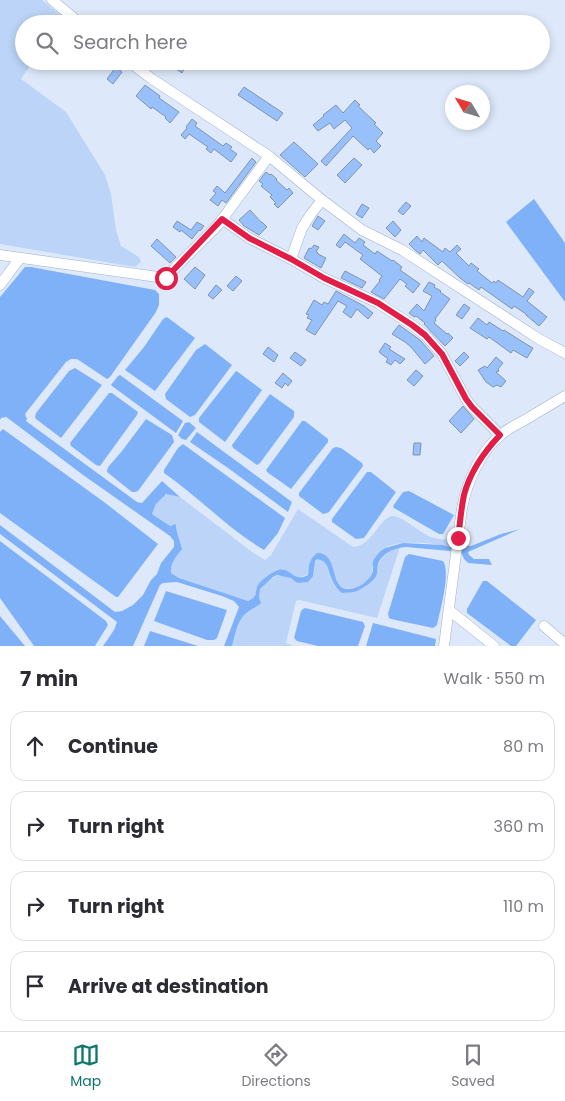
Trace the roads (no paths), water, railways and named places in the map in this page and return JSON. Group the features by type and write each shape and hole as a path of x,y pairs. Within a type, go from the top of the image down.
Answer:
{"street":[{"path":"52,0 70,15"},
{"path":"140,70 269,156 362,230 402,250 539,339 565,353"},
{"path":"0,254 166,278 222,219 269,156"},
{"path":"291,259 302,228 322,200"},
{"path":"222,219 249,238 324,278 378,303 418,330 442,354 472,407 500,435"},
{"path":"0,286 20,258"},
{"path":"444,646 458,538 465,494 470,478 479,461 500,435 565,396"},
{"path":"449,610 494,646"},
{"path":"544,626 565,644"}],"water":[{"path":"534,199 565,243 565,302 506,222"},
{"path":"25,267 155,290 159,294 159,305 156,312 110,377 107,379 77,359 71,359 66,362 25,414 26,421 137,502 142,503 162,481 180,497 166,494 156,504 152,514 170,526 176,524 182,549 172,563 171,573 179,578 248,601 255,596 259,583 276,571 285,570 299,577 308,575 309,565 317,553 324,554 328,558 337,582 341,587 350,589 363,584 369,578 372,574 374,559 385,548 403,543 443,545 461,549 520,529 468,552 474,559 489,559 492,565 468,563 461,552 406,547 393,550 382,557 377,575 373,580 368,585 354,592 342,593 334,583 326,564 317,559 313,576 308,582 299,583 291,578 277,575 260,589 259,598 261,603 242,618 232,646 224,646 239,607 234,601 177,582 163,583 160,585 133,646 103,646 117,622 0,534 0,525 115,612 122,611 133,605 143,595 151,580 157,574 161,563 174,547 174,541 170,536 83,475 9,419 6,417 0,420 0,297"},
{"path":"167,317 195,338 155,391 125,370 163,319"},
{"path":"205,344 232,365 195,415 190,417 166,399 165,394 196,350"},
{"path":"75,368 102,385 61,438 35,417 36,413 69,371"},
{"path":"236,371 262,390 225,442 199,422 199,418"},
{"path":"120,375 183,421 176,433 111,385"},
{"path":"109,393 112,393 138,412 100,466 71,446 70,443"},
{"path":"270,394 294,411 294,417 257,465 233,448 232,445"},
{"path":"146,419 172,435 174,442 138,491 132,492 107,472 107,470"},
{"path":"302,421 305,421 328,439 328,442 291,489 266,470"},
{"path":"189,422 196,428 186,440 182,439 178,435 185,423"},
{"path":"3,429 104,502 158,544 118,597 0,513 0,432"},
{"path":"197,432 292,502 288,512 190,442"},
{"path":"183,444 285,518 278,533 264,550 238,532 164,473 178,448"},
{"path":"333,448 341,448 362,463 363,466 329,512 323,514 299,496 299,493"},
{"path":"367,472 371,472 396,492 364,538 356,539 332,522 332,519"},
{"path":"409,491 454,515 443,534 439,534 394,508 393,506 403,492"},
{"path":"0,541 106,621 108,625 95,646 34,646 0,598"},
{"path":"409,554 443,561 445,567 446,574 442,601 437,625 433,628 389,618 388,614 405,557"},
{"path":"483,581 487,581 536,620 516,646 511,646 467,613 467,609"},
{"path":"166,591 227,610 217,638 207,640 154,621"},
{"path":"305,608 363,622 365,626 358,646 318,646 297,641 294,638 301,611"},
{"path":"0,616 25,646 0,646"},
{"path":"373,623 436,639 435,646 366,646"},
{"path":"150,631 198,646 144,646"}]}
